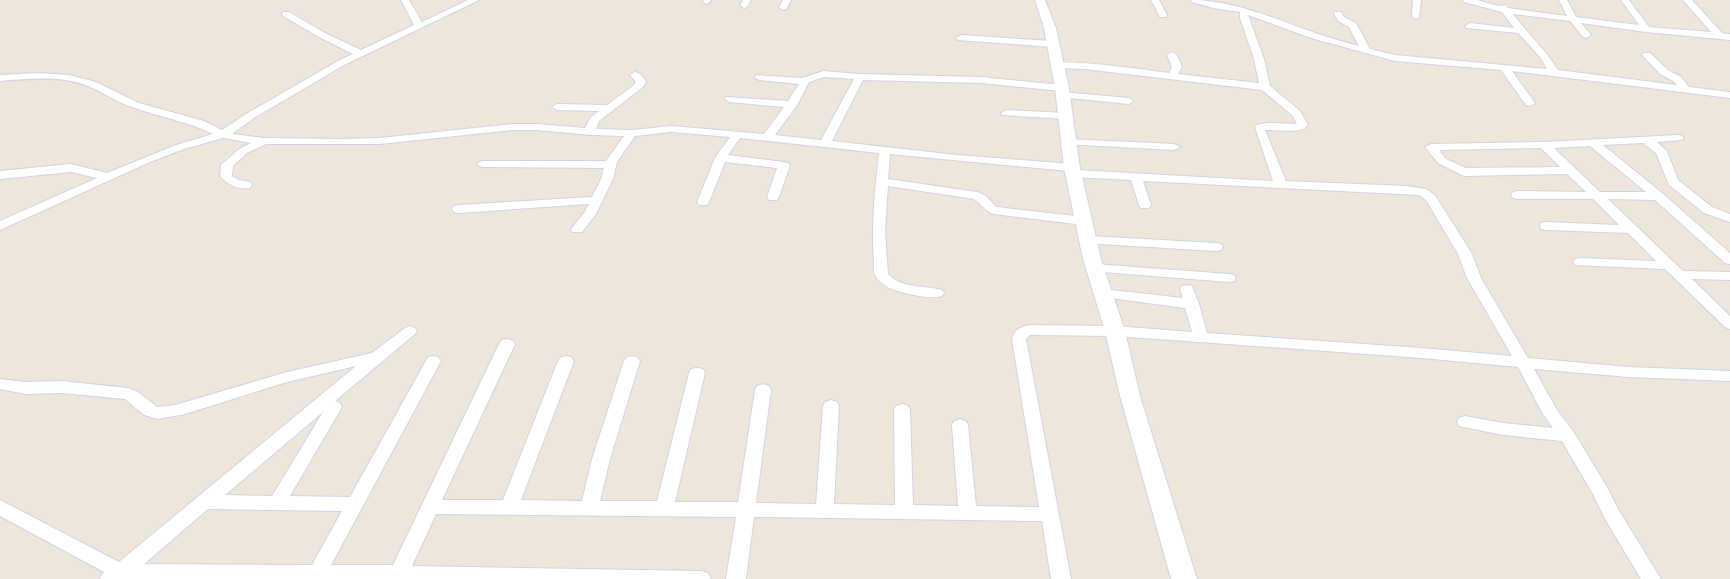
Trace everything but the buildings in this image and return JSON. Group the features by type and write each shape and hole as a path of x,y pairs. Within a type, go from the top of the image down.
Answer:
{"street":[{"path":"405,0 419,25"},
{"path":"0,226 108,177 180,147 223,135 250,116 304,83 419,25 475,0"},
{"path":"1040,0 1050,28 1062,91 1072,171 1095,268 1115,331 1130,396 1184,579"},
{"path":"1155,0 1163,15"},
{"path":"1195,0 1213,5 1244,10 1286,26 1395,58 1554,72 1730,95"},
{"path":"1416,16 1417,0"},
{"path":"1467,0 1505,10 1610,24 1730,37"},
{"path":"1497,0 1521,31 1545,57 1554,72"},
{"path":"1563,0 1573,19 1586,35"},
{"path":"1624,0 1646,28"},
{"path":"1687,0 1719,36"},
{"path":"1244,10 1244,18 1259,59 1265,87"},
{"path":"286,14 322,35 361,54"},
{"path":"1338,14 1341,19 1353,25 1367,51"},
{"path":"1610,24 1616,36"},
{"path":"1470,26 1521,31"},
{"path":"961,38 1052,44"},
{"path":"1172,55 1177,67 1172,76"},
{"path":"1647,56 1664,72 1677,79 1685,89"},
{"path":"1057,65 1265,87 1296,113 1303,125 1299,127 1260,127 1267,151 1281,185"},
{"path":"1504,67 1530,103"},
{"path":"760,78 802,81 823,74 860,77 981,80 1032,86 1129,101"},
{"path":"591,132 590,126 595,119 638,87 641,82 635,75"},
{"path":"0,78 37,76 65,77 92,84 135,105 200,123 223,135 235,138 264,141 380,141 513,127 537,126 591,132 632,133 671,129 826,143 1136,178 1407,190 1427,194 1431,198 1464,254 1474,278 1523,362 1551,414 1567,435 1601,492 1610,512 1651,579"},
{"path":"826,143 843,107 860,77"},
{"path":"768,137 772,129 792,105 805,83 802,81"},
{"path":"730,99 792,105"},
{"path":"557,107 609,108"},
{"path":"1006,113 1065,116"},
{"path":"577,229 590,214 607,179 611,165 632,133"},
{"path":"703,202 721,158 737,134"},
{"path":"1570,170 1464,172 1442,161 1431,147 1544,145 1678,138"},
{"path":"1646,140 1661,151 1673,182 1708,210 1730,218"},
{"path":"246,185 233,183 229,180 226,176 227,165 243,151 264,141"},
{"path":"1068,142 1174,147"},
{"path":"1592,142 1658,196 1730,260"},
{"path":"1544,145 1730,324"},
{"path":"886,150 878,225 878,243 882,275 890,283 905,289 936,293"},
{"path":"721,158 784,165 773,197"},
{"path":"483,164 611,165"},
{"path":"0,175 71,168 108,177"},
{"path":"1136,178 1145,205"},
{"path":"882,182 977,196 986,201 988,206 994,210 1084,222"},
{"path":"1517,195 1658,196"},
{"path":"458,209 598,200"},
{"path":"1546,226 1632,229"},
{"path":"1089,240 1216,247"},
{"path":"1580,262 1669,265"},
{"path":"1095,268 1229,278"},
{"path":"1679,275 1730,276"},
{"path":"1187,289 1202,338"},
{"path":"1103,293 1192,304"},
{"path":"1061,579 1019,339 1020,335 1024,331 1115,331 1523,362 1629,372 1730,376"},
{"path":"115,575 205,502 376,358 410,332"},
{"path":"398,576 506,344"},
{"path":"0,384 26,388 61,387 128,394 136,398 152,412 158,413 179,409 287,376 349,362 376,358"},
{"path":"316,576 433,361"},
{"path":"509,507 566,361"},
{"path":"589,508 601,459 632,361"},
{"path":"664,510 697,373"},
{"path":"736,579 763,390"},
{"path":"825,511 831,406"},
{"path":"277,503 334,407"},
{"path":"902,410 904,512"},
{"path":"1465,422 1497,430 1525,434 1567,435"},
{"path":"960,425 968,513"},
{"path":"205,502 355,504"},
{"path":"0,507 115,575 701,579"},
{"path":"431,507 1050,514"}]}
